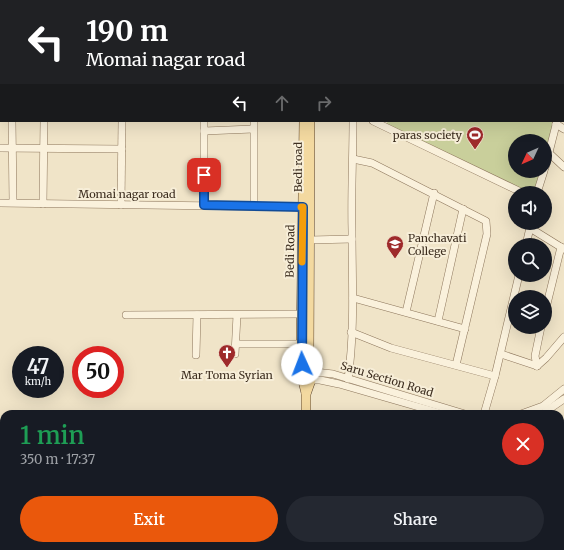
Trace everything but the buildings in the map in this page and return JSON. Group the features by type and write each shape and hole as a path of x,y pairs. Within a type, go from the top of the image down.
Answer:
{"main road":[{"name":"Bedi Road","path":"304,122 301,344 306,376 306,410"},
{"name":"Bedi road","path":"306,376 310,240 310,122"}],"street":[{"path":"32,0 44,0"},
{"path":"12,122 13,202"},
{"path":"43,204 44,122"},
{"path":"121,205 122,122"},
{"path":"204,122 204,205"},
{"path":"254,122 254,206"},
{"path":"348,379 351,359 353,298 353,122"},
{"path":"379,122 509,186"},
{"path":"557,122 564,129"},
{"path":"552,141 557,122"},
{"path":"204,131 254,130"},
{"path":"0,148 44,147 122,149"},
{"path":"552,156 564,167"},
{"path":"353,159 372,163 434,193 486,221 487,234 456,365"},
{"path":"406,312 434,193"},
{"name":"Momai nagar road","path":"0,203 303,207"},
{"path":"438,321 463,209"},
{"path":"537,230 562,248 551,290"},
{"path":"310,240 352,239"},
{"path":"485,410 501,354 517,282"},
{"path":"353,298 465,328"},
{"path":"126,315 301,314"},
{"path":"196,355 197,315"},
{"path":"235,354 237,315"},
{"path":"351,332 391,348 495,376"},
{"path":"537,366 535,356 540,334"},
{"path":"537,366 564,337"},
{"path":"236,344 301,344"},
{"path":"501,354 537,366"},
{"name":"Saru Section Road","path":"306,376 333,374 452,410"},
{"name":"Saru Section Road","path":"306,376 429,410"},
{"path":"532,410 542,406 564,389"},
{"path":"548,410 564,399"}],"green space":[{"name":"paras society","path":"388,122 558,122 552,154 552,134 508,134 508,178 543,178 539,186 511,186 383,126"}],"slow traffic":[{"path":"301,207 303,207 302,262"}],"place":[{"name":"paras society","path":"475,150"},
{"name":"Panchavati College","path":"395,259"},
{"name":"Mar Toma Syrian","path":"227,368"}],"route":[{"path":"204,175 204,205 303,207 302,364"}]}
